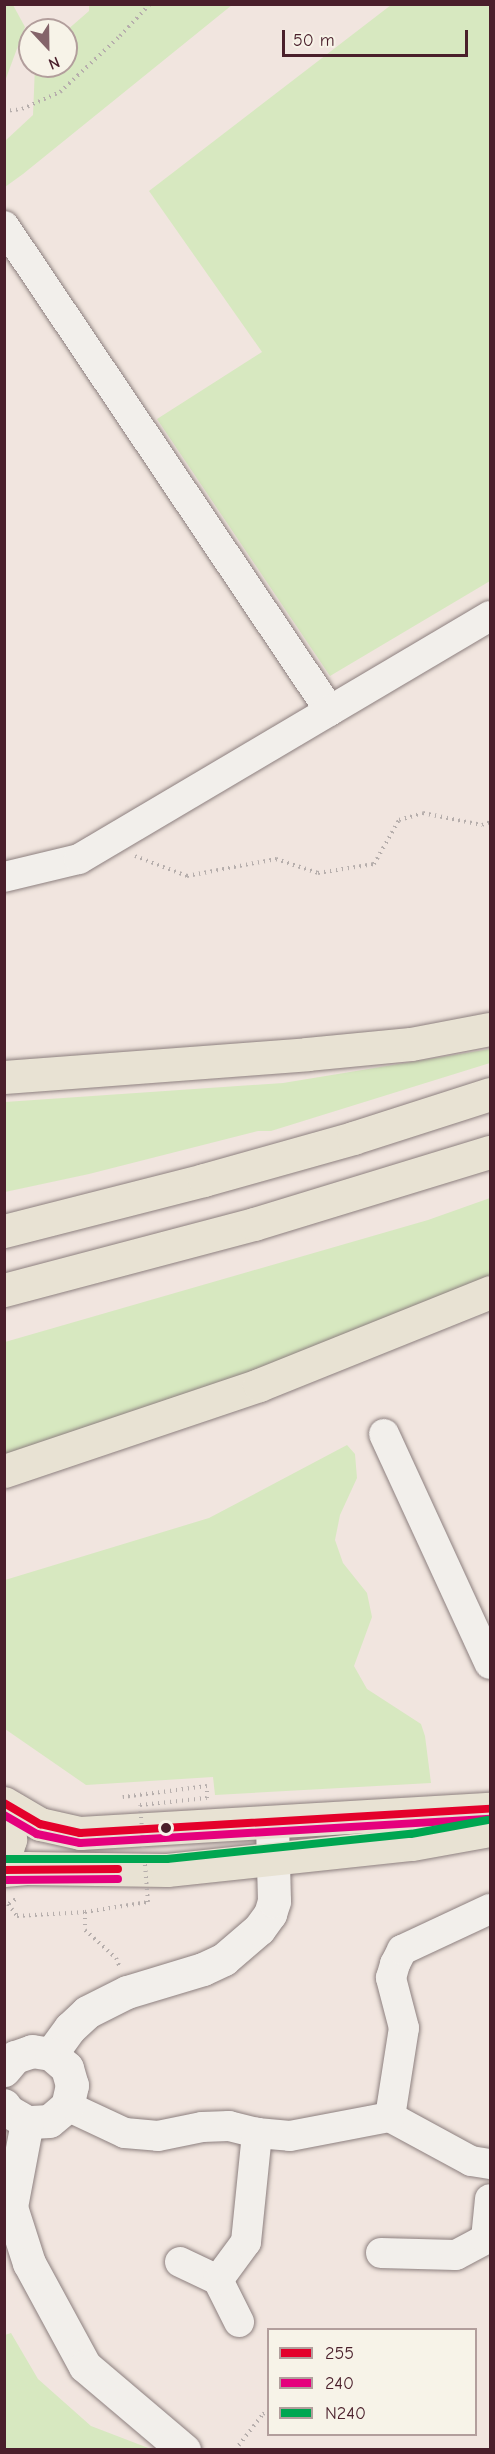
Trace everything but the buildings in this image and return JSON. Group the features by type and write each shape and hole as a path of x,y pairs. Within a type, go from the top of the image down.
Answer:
{"main road":[{"path":"4,1077 411,1044 490,1029"},
{"path":"4,1231 215,1177 353,1138 490,1094"},
{"path":"4,1289 254,1224 490,1152"},
{"path":"4,1471 259,1385 490,1292"},
{"path":"4,1803 40,1824 80,1833 490,1809"},
{"path":"4,1810 10,1839 4,1860"},
{"path":"4,1870 26,1868 167,1870 412,1844 490,1830"}],"street":[{"path":"4,226 330,711"},
{"path":"4,877 79,859 490,616"},
{"path":"384,1434 490,1664"},
{"path":"51,2054 70,2028 87,2012 127,1992 203,1970 224,1959 244,1944 270,1914 274,1901 272,1823"},
{"path":"390,2117 404,2028 391,1978 395,1964 402,1950 490,1909"},
{"path":"4,2070 15,2057 32,2051 51,2054 66,2068 72,2085 67,2106 49,2121 16,2113 11,2207 29,2263 85,2366 184,2450"},
{"path":"67,2106 125,2133 158,2136 202,2127 229,2126 257,2133 291,2136 390,2117 471,2161 490,2164"},
{"path":"218,2280 246,2242 257,2133"},
{"path":"381,2253 456,2254 488,2240 490,2199"},
{"path":"180,2262 218,2280 238,2322"}],"path":[{"path":"4,111 22,109 60,92 150,4"},
{"path":"105,844 187,876 276,859 318,873 374,864 399,820 423,813 482,825 490,822"},
{"path":"8,1904 17,1916 85,1912 148,1902 140,1805 207,1798 207,1786 123,1797"},
{"path":"85,1912 85,1930 116,1958 127,1992"},
{"path":"235,2450 262,2414 267,2412"}],"green space":[{"path":"5,4 13,5 20,18 18,18 18,46 5,81"},
{"path":"89,5 232,5 5,187 5,141 33,115 35,78 78,78 78,21 89,11"},
{"path":"391,5 490,5 490,581 330,676 157,419 262,352 149,191"},
{"path":"490,1049 490,1063 271,1131 258,1131 89,1174 5,1192 5,1102 283,1083"},
{"path":"490,1198 490,1275 339,1341 5,1458 5,1342 428,1220"},
{"path":"347,1445 355,1454 357,1478 340,1515 335,1540 343,1563 367,1593 372,1617 354,1666 367,1689 421,1724 425,1736 431,1783 215,1795 213,1777 86,1785 5,1729 5,1580 209,1518"},
{"path":"11,2333 38,2379 91,2426 151,2449 5,2449 5,2335"}],"transit line":[{"name":"255","path":"4,1803 40,1824 80,1833 490,1809"},
{"name":"240","path":"4,1815 37,1834 80,1843 490,1819"},
{"name":"N240","path":"4,1859 167,1859 411,1834 488,1820"},
{"name":"255","path":"4,1870 118,1869"},
{"name":"240","path":"5,1880 118,1879"}]}
